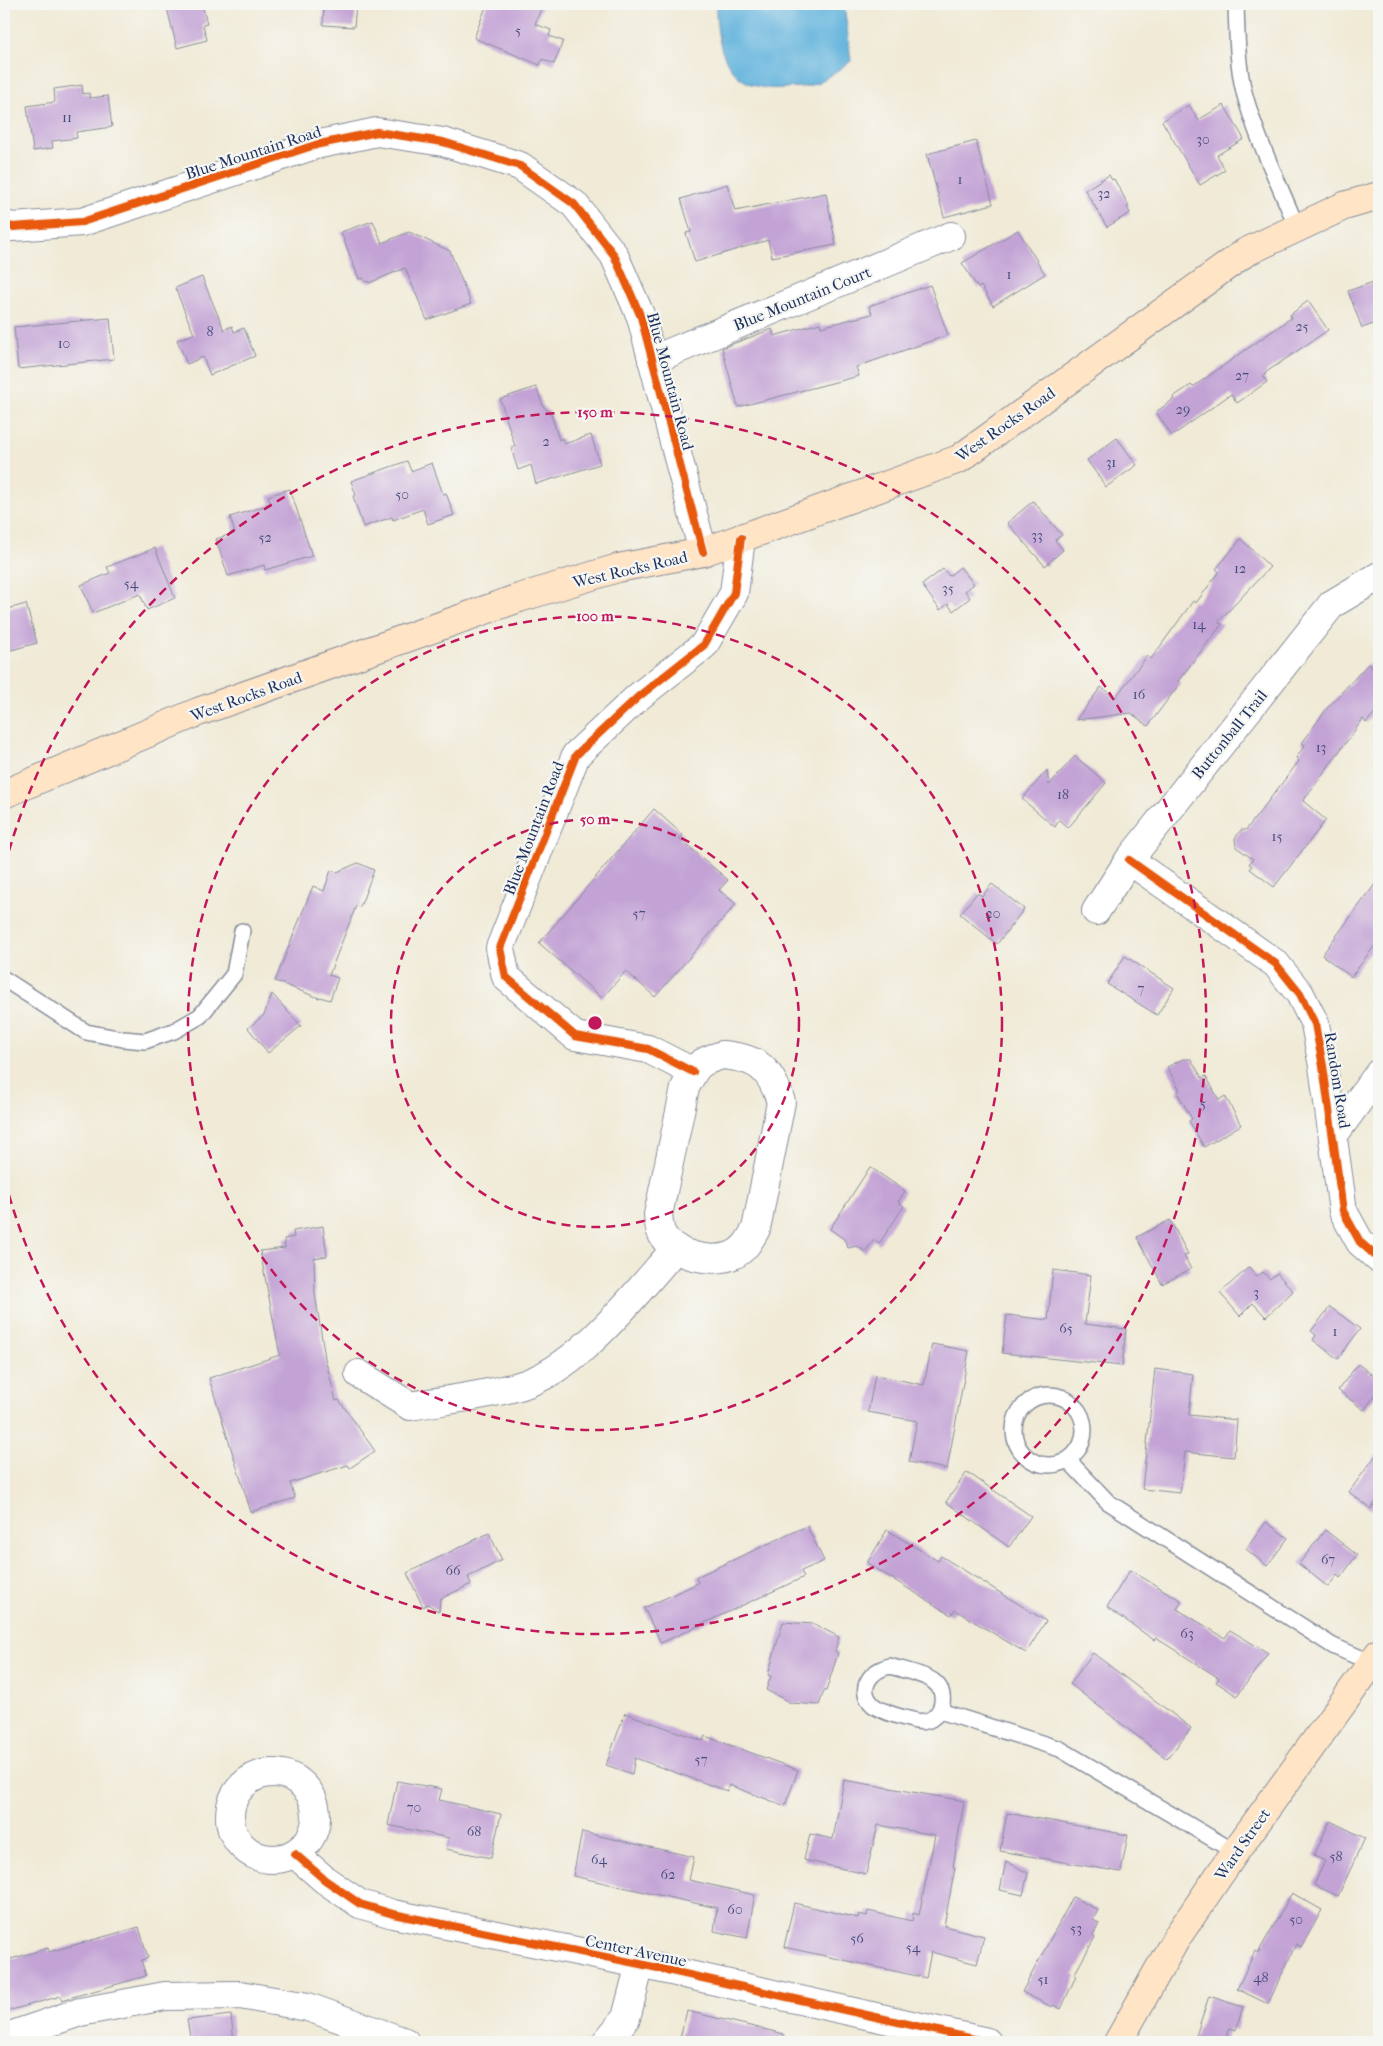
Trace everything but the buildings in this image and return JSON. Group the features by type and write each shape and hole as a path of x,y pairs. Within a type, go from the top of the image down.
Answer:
{"main road":[{"name":"West Rocks Road","path":"4,794 198,712 519,598 618,568 702,552 959,459 1246,252 1344,206 1379,196"},
{"name":"Ward Street","path":"1118,2042 1178,1937 1236,1852 1377,1660"}],"street":[{"name":"Blue Mountain Road","path":"4,226 82,222 315,145 377,132 443,142 520,166 574,204 614,255 641,317 702,552"},
{"name":"Blue Mountain Court","path":"652,360 951,236"},
{"name":"Blue Mountain Road","path":"693,1072 648,1049 574,1036 506,977 500,948 576,755 638,698 704,644 734,594 740,538"},
{"name":"Buttonball Trail","path":"1096,910 1129,860 1332,604 1379,576"},
{"name":"Random Road","path":"1129,860 1276,964 1300,994 1315,1024 1323,1066 1342,1211 1360,1242 1379,1259"},
{"path":"722,1055 742,1056 761,1066 775,1082 781,1102 756,1229 745,1247 733,1255 716,1259 695,1257 676,1248 662,1235 658,1215 685,1088 693,1072 702,1061 722,1055"},
{"path":"1333,1136 1379,1073"},
{"path":"359,1374 410,1406 520,1386 558,1368 603,1329 676,1248"},
{"name":"Center Avenue","path":"295,1854 325,1880 360,1904 393,1914 640,1964 987,2042"},
{"path":"606,2042 626,2018 640,1964"},
{"path":"4,2038 80,2012 165,1996 240,1995 308,2007 404,2042"}],"lane":[{"path":"1236,4 1238,57 1244,90 1258,132 1297,228"},
{"path":"4,979 86,1032 145,1041 174,1031 200,1016 234,974 242,931"},
{"path":"1042,1396 1056,1396 1068,1401 1078,1411 1083,1424 1083,1438 1078,1450 1068,1460 1055,1465 1042,1465 1028,1460 1019,1450 1014,1437 1014,1423 1019,1410 1029,1401 1042,1396"},
{"path":"1068,1460 1108,1502 1333,1646 1377,1660"},
{"path":"890,1666 932,1680 943,1694 940,1710 927,1721 918,1722 880,1709 872,1704 868,1696 866,1688 868,1679 874,1672 890,1666"},
{"path":"940,1710 1060,1749 1236,1852"}],"water":[{"path":"716,4 844,4 851,61 826,78 808,86 765,88 750,84 738,76 729,66 723,53 719,38"}],"cycle path":[{"path":"4,225 13,227 82,222 315,145 377,132 443,142 520,166 574,204 614,255 641,317 703,552"},
{"path":"693,1072 648,1049 575,1036 506,977 500,948 576,755 638,697 704,645 734,593 741,538"},
{"path":"1129,860 1276,964 1300,994 1315,1024 1323,1066 1343,1211 1360,1242 1379,1259"},
{"path":"295,1854 325,1880 360,1904 393,1914 640,1964 987,2042"}]}
